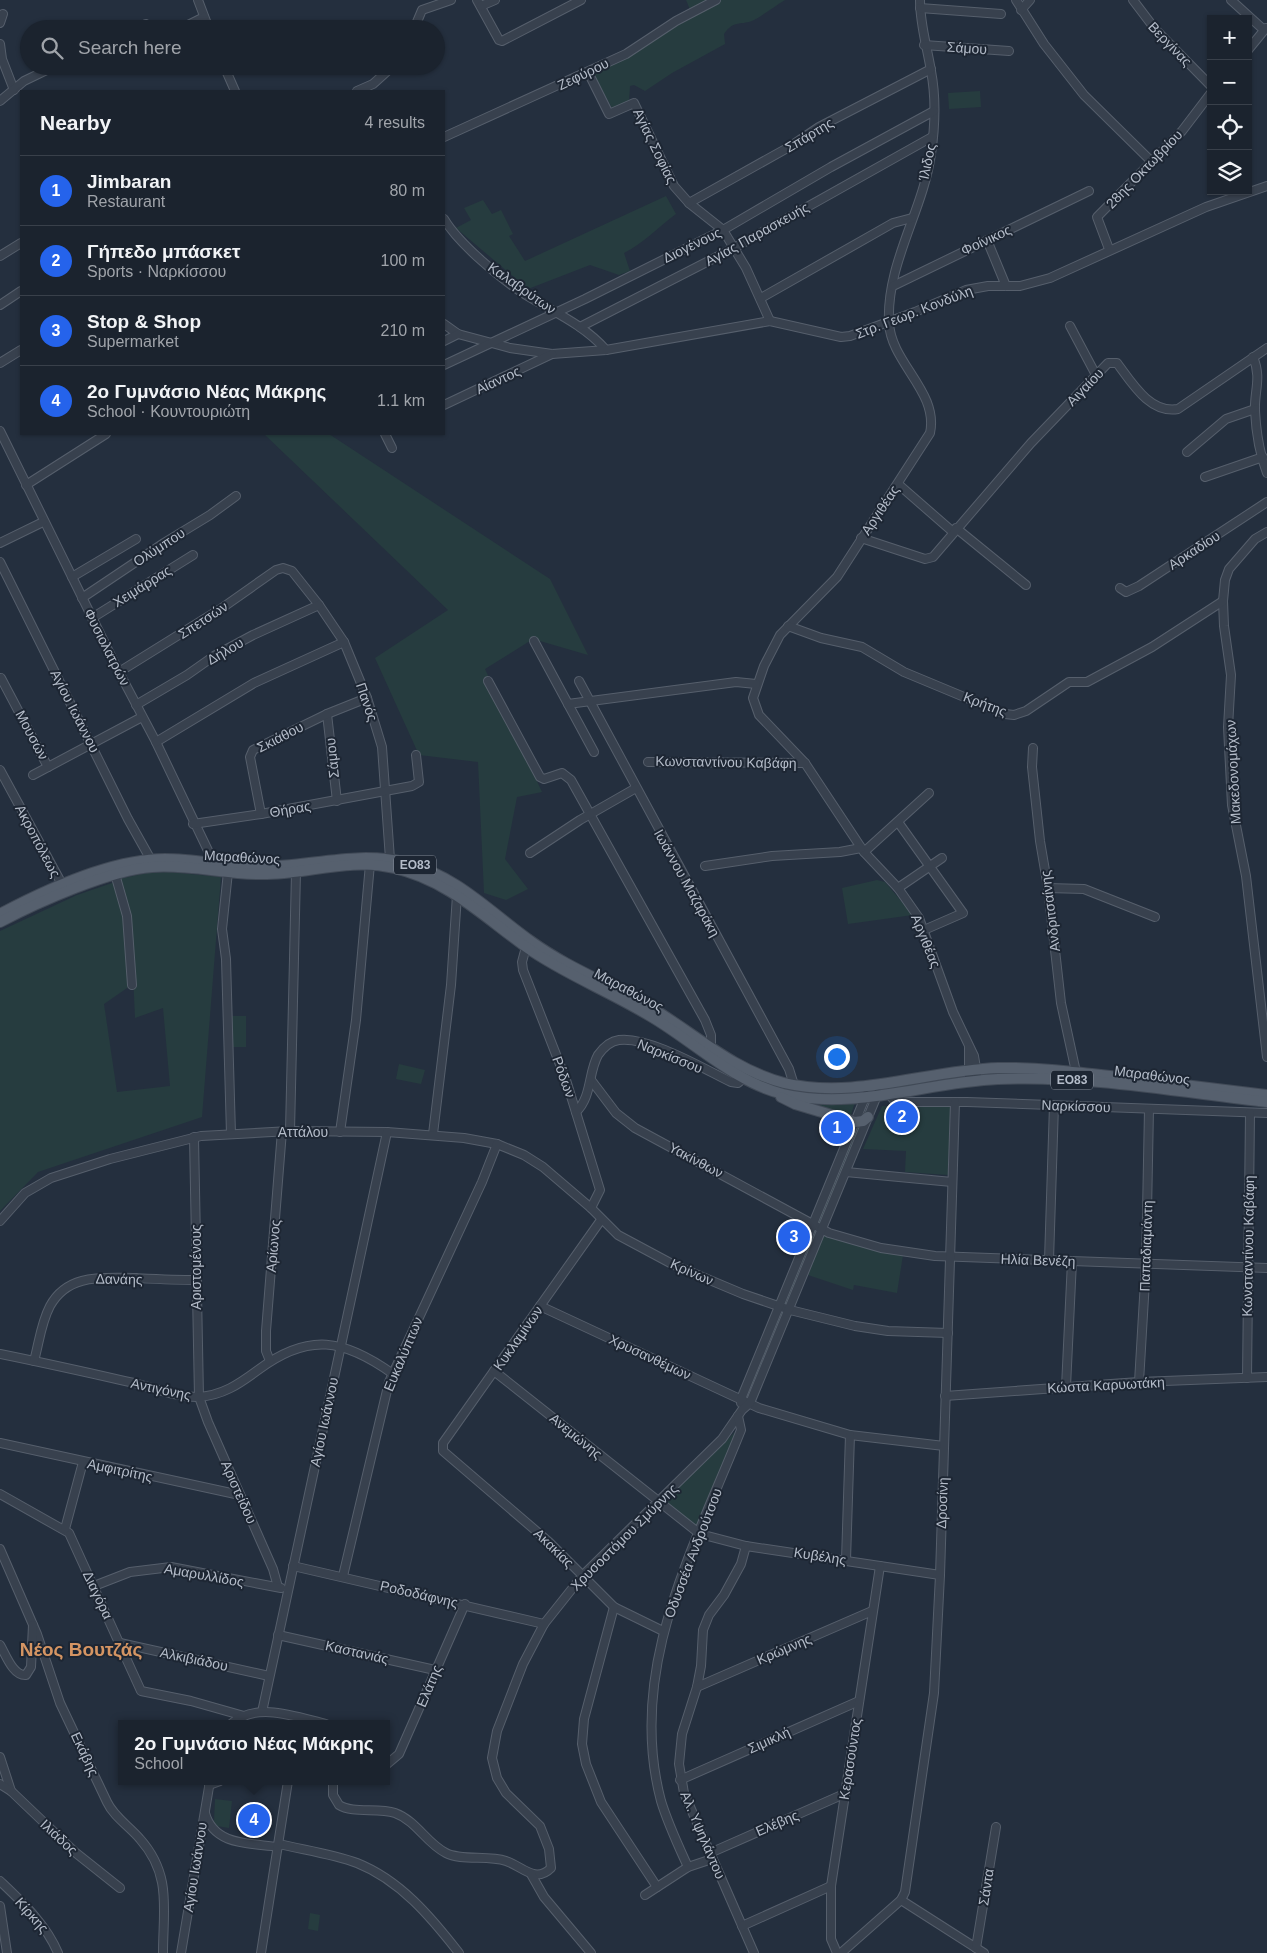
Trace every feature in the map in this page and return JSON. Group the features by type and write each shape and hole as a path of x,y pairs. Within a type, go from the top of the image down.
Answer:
{"main road":[{"name":"Μαραθώνος","path":"0,914 114,866 151,860 258,867 345,858 390,859 431,871 461,887 542,949 648,1006 751,1072 794,1085 839,1089 973,1076 1075,1080 1267,1102"},
{"name":"Μαραθώνος","path":"0,922 115,874 140,868 173,866 265,874 296,872 344,865 370,864 389,866 417,874 457,895 526,947 562,970 654,1018 745,1077 770,1089 791,1096 816,1099 889,1094 973,1076 1026,1068 1076,1072 1267,1095"},
{"path":"770,1089 787,1101 855,1122 863,1122 868,1117"}],"street":[{"path":"198,0 206,20"},
{"path":"418,20 422,10 427,6 451,0"},
{"path":"495,0 479,3 499,40 502,41 581,0"},
{"name":"Ζεφύρου","path":"445,138 626,54 676,21 716,0"},
{"path":"1016,0 1044,44 1084,95 1152,161"},
{"path":"1021,10 1030,0"},
{"name":"Βεργίνας","path":"1133,0 1155,29 1207,82"},
{"path":"1231,0 1265,28 1252,45"},
{"path":"920,4 1001,14"},
{"name":"Ίλιδος","path":"889,321 893,286 929,166 932,137 934,111 931,69 924,45 920,4"},
{"path":"0,23 3,14"},
{"path":"197,20 204,16"},
{"path":"0,44 2,59 14,90"},
{"name":"Σάμου","path":"924,45 1009,51"},
{"name":"Σπάρτης","path":"689,203 791,146 819,127 931,69"},
{"name":"Αγίας Σοφίας","path":"588,72 609,114 634,103 674,186 689,203 723,230 761,298 770,321"},
{"path":"0,101 24,81 36,75"},
{"path":"228,75 235,90"},
{"path":"367,90 386,75"},
{"name":"28ης Οκτωβρίου","path":"1109,249 1097,217 1182,131 1207,98"},
{"name":"Διογένους","path":"445,364 488,342 557,312 723,230 831,167 934,111"},
{"name":"Αγίας Παρασκευής","path":"580,327 734,248 932,137"},
{"name":"Στρ. Γεωρ. Κονδύλη","path":"552,354 606,350 770,321 840,336 850,336 966,290 1020,286 1050,278 1085,263 1109,249 1206,207 1267,186"},
{"name":"Φοίνικος","path":"893,286 1089,192"},
{"path":"761,298 893,223 912,218"},
{"name":"Καλαβρύτων","path":"445,220 472,252 524,293 580,327 595,338 606,350"},
{"path":"987,240 1006,286"},
{"path":"0,256 20,245"},
{"path":"0,305 20,292"},
{"name":"Αργιθέας","path":"889,321 894,342 930,408 933,422 930,433 837,578 788,626 774,644 756,684 753,698 759,715 805,763 863,850 898,888 916,913 924,930 953,1012 974,1056 973,1076"},
{"path":"445,325 458,334 510,348 552,354"},
{"path":"1070,326 1096,375"},
{"path":"445,340 458,334"},
{"name":"Αιγαίου","path":"861,538 929,560 1031,443 1108,363 1117,363 1140,393 1161,409 1170,411 1178,409 1267,348"},
{"path":"0,363 20,351"},
{"name":"Αίαντος","path":"445,405 552,354"},
{"path":"1253,357 1257,375 1254,409 1267,472"},
{"path":"1187,452 1226,419 1254,409"},
{"name":"Φυσιολατρών","path":"0,432 118,672 156,742 193,824 214,863"},
{"path":"26,485 104,435"},
{"path":"386,435 392,448"},
{"path":"1205,477 1263,457"},
{"path":"898,484 1026,585"},
{"name":"Ολύμπου","path":"82,598 164,543 210,516 236,496"},
{"name":"Αρκαδίου","path":"1120,588 1126,592 1139,586 1267,502"},
{"path":"0,543 44,522"},
{"name":"Μακεδονομάχων","path":"1267,532 1255,539 1230,569 1224,580 1223,601 1224,626 1231,675 1228,727 1232,805 1246,876 1267,1057"},
{"path":"72,578 136,538"},
{"name":"Χειμάρρας","path":"92,618 193,555"},
{"name":"Αγίου Ιωάννου","path":"0,562 151,860"},
{"name":"Πανός","path":"286,569 292,571 319,605 344,642 367,698 382,747 390,859"},
{"name":"Σπετσών","path":"118,672 222,608 276,570 286,569"},
{"name":"Κρήτης","path":"788,626 821,638 862,648 904,672 1005,714 1014,715 1026,711 1069,682 1087,682 1152,647 1223,601"},
{"name":"Δήλου","path":"136,705 187,675 214,656 252,635 319,605"},
{"path":"534,641 594,752"},
{"path":"156,742 254,683 344,642"},
{"name":"Μουσών","path":"1,678 48,767"},
{"name":"Ιωάννου Μαζαράκη","path":"579,681 789,1069 794,1085"},
{"path":"488,682 540,777 544,779 557,774 566,774 706,1020 711,1035 711,1047"},
{"path":"568,704 736,682 756,684"},
{"name":"Σκιάθου","path":"261,814 250,753 327,714 367,698"},
{"name":"Σάμου","path":"327,714 337,801"},
{"name":"Μουσών","path":"33,775 142,718"},
{"name":"Ανδριτσαίνης","path":"1033,748 1032,767 1040,841 1048,888 1061,1003 1076,1072"},
{"name":"Θήρας","path":"193,824 337,801 412,786 419,782 416,755"},
{"name":"Κωνσταντίνου Καβάφη","path":"648,762 805,763"},
{"name":"Ακροπόλεως","path":"0,770 63,886"},
{"path":"530,853 589,815 636,788"},
{"path":"704,866 772,856 863,850 898,822 929,793"},
{"path":"898,822 963,913 924,930"},
{"path":"898,888 930,868 942,858"},
{"path":"340,1132 356,1020 370,864"},
{"path":"228,872 222,929 226,959 231,1134"},
{"name":"Αρίωνος","path":"270,1361 266,1351 266,1331 286,1131 296,872"},
{"path":"115,874 128,924 132,985"},
{"path":"1048,888 1084,889 1155,917"},
{"path":"433,1134 451,985 457,895"},
{"name":"Ρόδων","path":"526,947 522,962 523,970 576,1112 600,1190 592,1208"},
{"name":"Ναρκίσσου","path":"576,1112 584,1105 598,1056 606,1046 617,1040 629,1039 664,1051 731,1082 738,1083 745,1077"},
{"name":"Υακίνθων","path":"591,1080 616,1113 635,1128 814,1223"},
{"name":"Χρυσοστόμου Σμύρνης","path":"531,1874 544,1874 551,1868 550,1849 540,1826 501,1784 492,1758 497,1731 528,1652 544,1624 583,1575 722,1439 740,1413 750,1403 882,1084"},
{"path":"740,1413 741,1399 870,1086"},
{"name":"Ναρκίσσου","path":"889,1094 898,1102 955,1102 1267,1113"},
{"name":"Δροσίνη","path":"902,1900 932,1713 940,1575 955,1102"},
{"path":"1049,1260 1054,1105"},
{"name":"Παπαδιαμάντη","path":"1139,1382 1146,1264 1148,1109"},
{"name":"Κωνσταντίνου Καβάφη","path":"1247,1378 1250,1113"},
{"name":"Αττάλου","path":"0,1221 26,1193 51,1178 96,1163 194,1137 286,1131 433,1134 497,1144 535,1161 592,1208 601,1220"},
{"name":"Αγίου Ιωάννου","path":"262,1712 387,1132"},
{"name":"Αριστομένους","path":"194,1137 199,1397"},
{"name":"Ευκαλύπτων","path":"343,1576 388,1386 482,1182 497,1144"},
{"path":"846,1172 952,1182"},
{"name":"Κυκλαμίνων","path":"448,1457 443,1451 443,1443 601,1220"},
{"name":"Κρίνων","path":"601,1220 618,1235 674,1265 779,1307 828,1321 875,1329 948,1333"},
{"name":"Ηλία Βενέζη","path":"814,1223 823,1230 881,1248 949,1257 1267,1268"},
{"path":"1066,1387 1072,1261"},
{"name":"Δανάης","path":"34,1361 50,1306 60,1292 70,1285 94,1277 197,1280"},
{"name":"Χρυσανθέμων","path":"540,1306 759,1408 850,1435 944,1446"},
{"name":"Αντιγόνης","path":"0,1354 177,1394 199,1397 230,1390 270,1361 297,1347 340,1346 365,1355 393,1374"},
{"name":"Ανεμώνης","path":"494,1371 700,1534"},
{"path":"1264,1377 1267,1385"},
{"name":"Κώστα Καρυωτάκη","path":"945,1396 1139,1382 1264,1377"},
{"name":"Αριστείδου","path":"199,1397 278,1587"},
{"name":"Οδυσσέα Ανδρούτσου","path":"688,1867 672,1832 661,1799 652,1741 651,1702 663,1631 676,1590 742,1430 740,1413"},
{"path":"846,1560 850,1435"},
{"name":"Αμφιτρίτης","path":"0,1442 83,1462 240,1495"},
{"name":"Ακακίας","path":"448,1457 498,1497 583,1575 614,1607 663,1631"},
{"path":"0,1494 65,1529 83,1462"},
{"name":"Διαγόρα","path":"65,1529 71,1536 141,1691 191,1701 244,1716"},
{"name":"Κυβέλης","path":"700,1534 746,1546 940,1575"},
{"name":"Αλ. Υψηλάντου","path":"746,1546 733,1578 705,1622 697,1687 682,1734 680,1780 754,1953"},
{"name":"Εκάβης","path":"0,1548 32,1625 60,1703 112,1812 129,1826 142,1841 158,1866 163,1880 164,1893 163,1953"},
{"name":"Ροδοδάφνης","path":"293,1566 465,1604 544,1624"},
{"name":"Κερασούντος","path":"837,1953 831,1940 831,1886 880,1566"},
{"path":"0,1567 9,1570"},
{"name":"Αμαρυλλίδος","path":"94,1586 130,1572 171,1567 288,1589"},
{"name":"Ελάτης","path":"390,1762 399,1754 465,1604"},
{"path":"614,1607 584,1719 582,1744 586,1764 601,1802 657,1887"},
{"name":"Κρώμνης","path":"697,1687 872,1611"},
{"path":"0,1645 15,1670 20,1674 26,1675 31,1667 32,1625"},
{"name":"Καστανιάς","path":"278,1635 435,1670"},
{"name":"Αλκιβιάδου","path":"120,1643 269,1676"},
{"name":"Σιμικλή","path":"680,1780 859,1701"},
{"path":"238,1720 244,1716 262,1712 294,1720"},
{"path":"0,1757 11,1792"},
{"name":"Ιλιάδος","path":"0,1784 76,1853 120,1888"},
{"name":"Αγίου Ιωάννου","path":"181,1953 209,1785"},
{"path":"261,1953 287,1785"},
{"path":"334,1785 336,1801 344,1808 376,1808 398,1814 407,1818 432,1844 449,1855 506,1861 531,1874 544,1897 591,1953"},
{"name":"Ελέβης","path":"645,1895 688,1867 844,1794"},
{"path":"205,1810 210,1826 218,1835 229,1839 340,1858 372,1870 403,1891 434,1920 456,1951"},
{"name":"Σάντα","path":"976,1948 996,1827"},
{"name":"Κίρκης","path":"0,1881 41,1923 58,1953"},
{"path":"742,1926 831,1886"},
{"path":"842,1953 902,1900 984,1953"},
{"path":"0,1906 7,1953"}],"green space":[{"path":"686,0 785,0 750,22 731,26 724,34 725,44 672,73 645,91 634,85 630,86 629,102 612,108 593,73 693,17"},
{"path":"980,91 981,107 949,109 948,93"},
{"path":"666,196 676,214 644,240 624,253 630,271 619,275 590,265 528,289 456,228 471,220 464,208 483,200 492,214 501,210 513,234 509,236 525,261"},
{"path":"265,435 331,435 550,579 588,655 533,639 485,669 542,792 517,797 505,859 528,889 506,900 484,893 478,762 419,755 375,658 448,610"},
{"path":"169,872 221,877 202,1117 38,1172 0,1211 0,931 77,895 115,882 126,917 130,986 104,1004 117,1092 170,1086 163,1008 135,1018 131,931 119,879 147,873"},
{"path":"877,880 885,882 913,915 848,924 842,888"},
{"path":"231,1016 246,1016 246,1047 231,1047"},
{"path":"399,1064 425,1070 421,1084 396,1079"},
{"path":"855,1102 850,1118 820,1108 821,1103"},
{"path":"882,1106 951,1107 948,1175 905,1172 906,1151 863,1149"},
{"path":"856,1127 860,1128 820,1223 817,1221"},
{"path":"814,1228 817,1230 787,1305 783,1304"},
{"path":"824,1234 859,1246 903,1255 897,1293 854,1285 853,1290 808,1275"},
{"path":"780,1311 783,1313 749,1399 746,1398"},
{"path":"738,1429 697,1529 665,1501"},
{"path":"215,1799 232,1801 229,1828 217,1826 214,1822"},
{"path":"310,1913 320,1915 318,1931 308,1929"}],"place":[{"name":"Γήπεδο μπάσκετ","path":"902,1117"},
{"name":"Jimbaran","path":"837,1128"},
{"name":"Stop & Shop","path":"794,1237"},
{"name":"2ο Γυμνάσιο Νέας Μάκρης","path":"254,1820"}],"district":[{"name":"Νέος Βουτζάς","path":"81,1649"}]}
